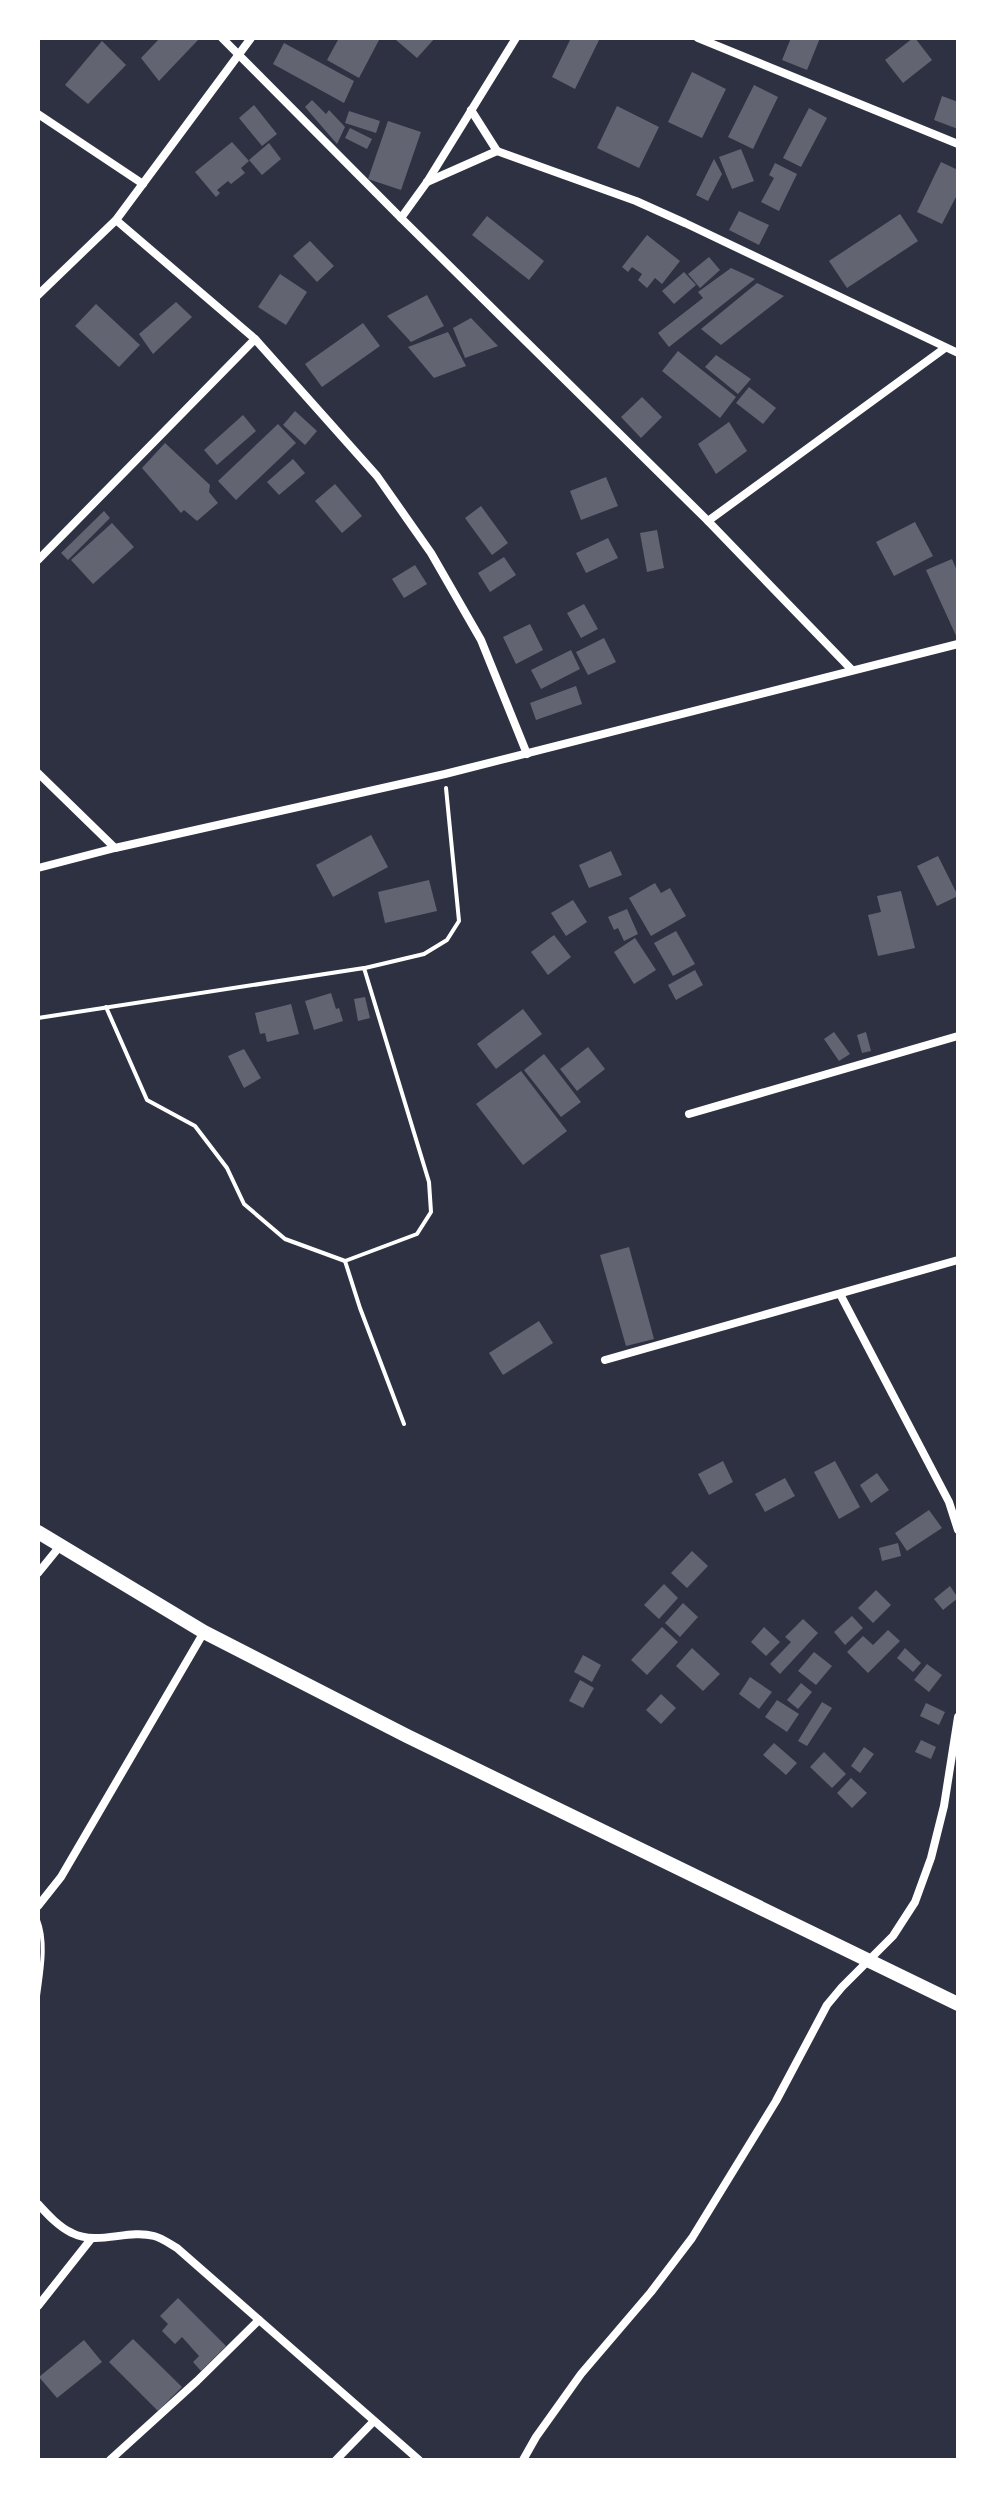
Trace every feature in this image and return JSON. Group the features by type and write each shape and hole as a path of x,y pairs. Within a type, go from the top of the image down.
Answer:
{"street":[{"path":"222,38 708,521 851,669"},
{"path":"38,295 116,220 251,38"},
{"path":"401,218 427,182 516,38"},
{"path":"698,38 958,144"},
{"path":"471,110 497,151 636,201 958,353"},
{"path":"38,114 143,184"},
{"path":"427,182 497,151"},
{"path":"116,220 255,339 377,476 431,553 481,640 527,754"},
{"path":"38,560 255,339"},
{"path":"708,521 945,348"},
{"path":"38,868 445,774 958,644"},
{"path":"38,773 115,848"},
{"path":"689,1114 958,1036"},
{"path":"605,1360 958,1260"},
{"path":"840,1294 949,1502 958,1530"},
{"path":"38,1532 204,1632 407,1736 958,2004"},
{"path":"38,1573 60,1546"},
{"path":"38,1906 61,1877 204,1632"},
{"path":"523,2460 581,2374 692,2238 776,2101 827,2005 893,1936 915,1902 931,1858 944,1806 958,1717"},
{"path":"38,2204 72,2234 91,2239 155,2236 177,2248 419,2460"},
{"path":"38,2306 91,2239"},
{"path":"110,2460 259,2320"},
{"path":"336,2460 374,2421"}],"path":[{"path":"38,1018 364,968 424,954 447,940 459,921 445,774"},
{"path":"106,1007 147,1100 195,1126 227,1168 244,1204 285,1239 345,1261 417,1234 431,1212 429,1182 364,968"},
{"path":"345,1261 404,1424"},
{"path":"38,1920 43,1954 38,1996"}],"building":[{"path":"160,38 198,40 159,81 141,58"},
{"path":"339,38 379,40 359,78 327,60"},
{"path":"397,38 435,38 417,58"},
{"path":"571,38 600,38 575,89 552,77"},
{"path":"791,38 820,38 807,70 782,60"},
{"path":"913,38 932,60 903,83 885,60"},
{"path":"102,41 126,65 88,104 65,85"},
{"path":"284,43 354,81 344,103 273,64"},
{"path":"692,72 726,89 702,138 668,122"},
{"path":"754,85 778,97 753,149 728,137"},
{"path":"942,96 958,102 958,129 934,120"},
{"path":"312,100 326,114 329,110 345,127 337,144 305,107"},
{"path":"254,105 277,134 262,146 239,118"},
{"path":"617,106 659,127 639,168 597,148"},
{"path":"809,108 827,118 801,167 783,158"},
{"path":"349,111 380,121 376,133 345,123"},
{"path":"388,121 421,132 401,190 368,179"},
{"path":"350,128 372,139 367,149 345,138"},
{"path":"232,142 249,161 241,168 245,173 217,190 220,193 216,197 195,172"},
{"path":"269,143 281,159 262,175 249,160"},
{"path":"741,149 754,181 732,189 719,157"},
{"path":"714,159 722,174 708,201 696,195"},
{"path":"941,162 958,170 958,193 942,224 917,212"},
{"path":"775,163 797,174 779,211 761,202 774,178 769,175"},
{"path":"739,211 769,225 759,245 729,230"},
{"path":"900,214 918,241 847,288 829,261"},
{"path":"487,216 544,261 529,280 472,235"},
{"path":"647,235 680,261 662,284 655,278 647,288 638,280 642,274 632,267 628,272 622,267"},
{"path":"310,241 334,266 317,282 293,256"},
{"path":"709,257 720,270 700,288 688,274"},
{"path":"731,268 755,279 669,347 658,333 703,298 698,292"},
{"path":"684,272 696,285 674,304 662,291"},
{"path":"280,274 307,292 286,325 258,307"},
{"path":"757,283 784,296 721,345 701,329"},
{"path":"427,295 444,326 411,342 387,316"},
{"path":"176,302 192,317 153,354 139,334"},
{"path":"96,304 140,345 119,367 75,326"},
{"path":"471,318 498,346 465,358 453,328"},
{"path":"363,323 380,346 322,387 305,364"},
{"path":"448,332 466,366 434,378 408,347"},
{"path":"678,351 736,397 720,418 662,371"},
{"path":"716,355 751,379 738,394 705,367"},
{"path":"749,387 776,408 763,424 736,403"},
{"path":"642,397 662,417 641,438 621,417"},
{"path":"295,411 317,431 305,445 283,425"},
{"path":"243,415 256,431 217,465 204,450"},
{"path":"729,422 747,451 716,474 698,444"},
{"path":"278,424 296,443 236,500 218,481"},
{"path":"165,443 210,485 209,492 218,503 197,521 184,510 181,513 142,468"},
{"path":"293,459 305,473 279,495 267,482"},
{"path":"606,477 618,506 581,520 570,491"},
{"path":"335,484 362,516 342,533 315,501"},
{"path":"481,506 508,543 492,555 465,518"},
{"path":"104,511 110,518 68,560 61,553"},
{"path":"915,522 933,556 894,576 876,542"},
{"path":"112,523 134,547 93,584 71,560"},
{"path":"657,530 664,568 647,572 640,533"},
{"path":"608,538 618,558 586,573 576,553"},
{"path":"504,557 516,575 490,592 478,573"},
{"path":"952,559 958,573 958,640 926,570"},
{"path":"415,565 427,584 404,598 392,579"},
{"path":"584,604 598,629 581,638 567,613"},
{"path":"530,624 543,650 516,664 503,637"},
{"path":"604,638 616,662 588,675 576,652"},
{"path":"571,650 580,669 541,689 531,670"},
{"path":"576,686 582,704 536,720 530,703"},
{"path":"371,835 388,867 333,897 316,865"},
{"path":"611,851 622,875 589,888 579,865"},
{"path":"938,856 958,896 937,906 917,866"},
{"path":"429,880 437,911 385,923 378,892"},
{"path":"655,883 661,893 670,888 686,916 651,936 629,898"},
{"path":"901,891 915,948 878,956 868,915 881,912 877,896"},
{"path":"573,900 587,922 566,936 551,913"},
{"path":"627,909 638,934 624,941 608,917"},
{"path":"676,931 695,964 673,976 654,943"},
{"path":"554,935 571,957 548,975 531,952"},
{"path":"635,938 656,970 634,984 614,952"},
{"path":"695,970 703,985 676,1000 668,985"},
{"path":"331,993 343,1021 314,1030 305,1001"},
{"path":"365,997 370,1018 358,1021 354,999"},
{"path":"291,1004 299,1034 267,1042 265,1033 260,1034 255,1013"},
{"path":"523,1009 542,1034 496,1069 477,1044"},
{"path":"834,1032 850,1054 839,1061 824,1039"},
{"path":"866,1032 871,1051 862,1053 857,1035"},
{"path":"588,1047 605,1069 577,1091 560,1069"},
{"path":"244,1049 261,1078 244,1088 228,1056"},
{"path":"544,1054 581,1102 561,1117 524,1070"},
{"path":"521,1071 567,1131 523,1165 476,1104"},
{"path":"629,1247 654,1339 626,1346 600,1255"},
{"path":"539,1321 553,1343 503,1375 489,1353"},
{"path":"723,1461 733,1482 709,1495 698,1474"},
{"path":"835,1461 860,1507 839,1519 814,1472"},
{"path":"877,1473 889,1490 871,1503 860,1485"},
{"path":"785,1478 795,1496 765,1512 755,1494"},
{"path":"929,1510 942,1528 907,1551 895,1533"},
{"path":"898,1543 901,1556 882,1561 879,1548"},
{"path":"692,1551 708,1566 687,1588 671,1573"},
{"path":"664,1584 678,1598 659,1619 644,1605"},
{"path":"950,1586 958,1598 943,1610 934,1599"},
{"path":"876,1590 891,1605 873,1623 858,1608"},
{"path":"683,1603 698,1617 680,1637 665,1623"},
{"path":"852,1616 863,1628 845,1645 834,1632"},
{"path":"803,1619 818,1633 780,1674 770,1664 791,1642 785,1637"},
{"path":"662,1627 678,1642 647,1675 631,1660"},
{"path":"764,1627 780,1642 766,1656 751,1642"},
{"path":"888,1630 900,1641 868,1673 847,1652 863,1636 873,1645"},
{"path":"692,1648 720,1674 703,1691 676,1666"},
{"path":"905,1648 921,1663 913,1672 897,1658"},
{"path":"814,1652 832,1666 816,1685 798,1671"},
{"path":"583,1655 601,1665 592,1682 574,1672"},
{"path":"927,1664 942,1675 929,1692 914,1680"},
{"path":"750,1677 772,1692 759,1709 739,1694"},
{"path":"580,1680 594,1688 583,1708 569,1701"},
{"path":"801,1683 812,1692 798,1709 787,1700"},
{"path":"661,1694 676,1708 661,1724 646,1710"},
{"path":"777,1700 799,1714 787,1732 765,1717"},
{"path":"822,1702 832,1708 807,1746 798,1741"},
{"path":"926,1703 945,1712 939,1725 920,1716"},
{"path":"921,1740 936,1747 931,1759 915,1752"},
{"path":"774,1743 797,1763 786,1775 763,1755"},
{"path":"864,1747 874,1754 860,1773 851,1766"},
{"path":"824,1752 846,1774 832,1788 810,1767"},
{"path":"851,1778 867,1793 852,1808 837,1793"},
{"path":"178,2298 226,2346 201,2371 193,2362 199,2356 182,2337 175,2344 162,2331 168,2324 160,2316"},
{"path":"133,2339 182,2387 158,2411 109,2362"},
{"path":"84,2340 102,2362 57,2398 39,2377"}]}
